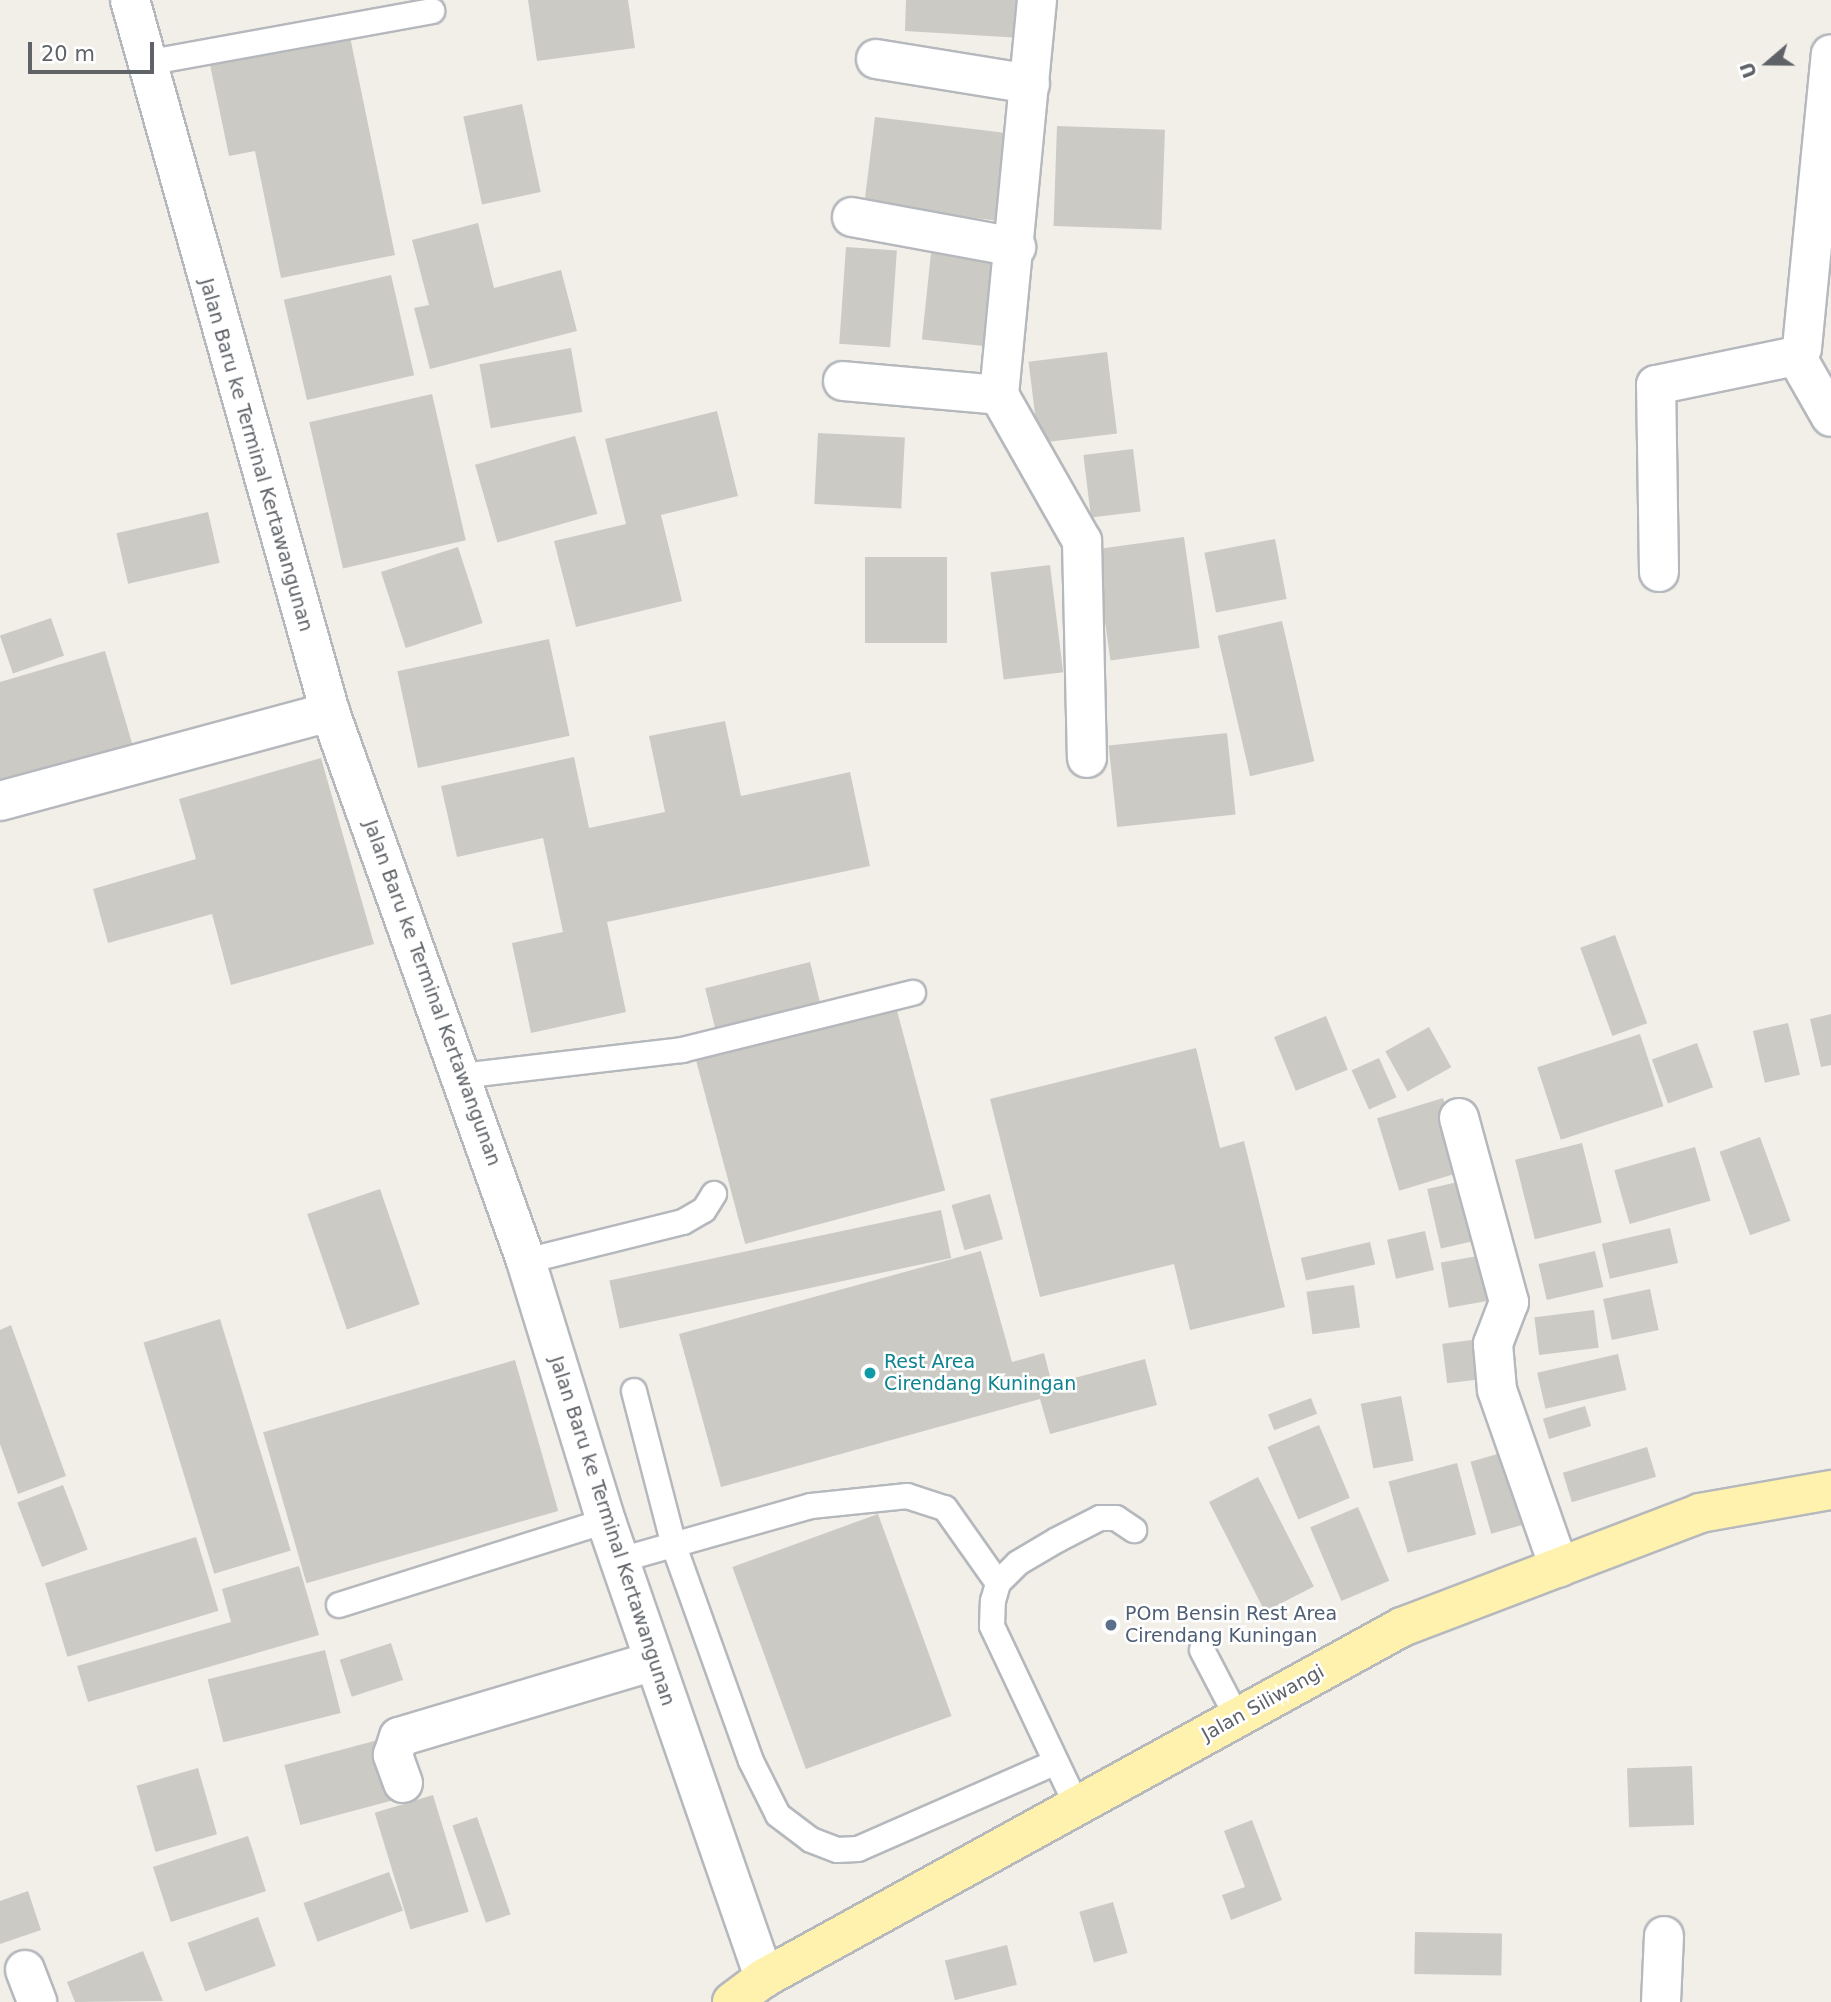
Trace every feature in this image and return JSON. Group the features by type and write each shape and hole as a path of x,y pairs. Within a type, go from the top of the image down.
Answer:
{"main road":[{"name":"Jalan Siliwangi","path":"732,2002 764,1978 1402,1627 1700,1513 1831,1490"}],"street":[{"name":"Jalan Baru ke Terminal Kertawangunan","path":"130,0 330,712 526,1261 606,1521 764,1978"},
{"path":"1037,0 1016,247 999,396 1082,541 1087,758"},
{"path":"1796,356 1819,299 1831,54"},
{"path":"876,59 1030,84"},
{"path":"852,217 1016,247"},
{"path":"1796,356 1831,417"},
{"path":"1659,572 1656,385 1796,356"},
{"path":"843,381 999,396"},
{"path":"0,801 330,712"},
{"path":"1459,1118 1509,1301 1493,1344 1497,1390 1559,1567"},
{"path":"403,1783 393,1755 399,1737 654,1661"},
{"path":"1661,2002 1664,1936"}],"lane":[{"path":"146,63 432,10"},
{"path":"461,1076 682,1050 913,993"},
{"path":"526,1261 683,1222 704,1210 714,1194"},
{"path":"634,1391 674,1546 751,1761 778,1815 811,1840 837,1850 858,1849 1056,1762"},
{"path":"620,1560 811,1506 907,1496 945,1508 998,1583"},
{"path":"1077,1806 992,1626 998,1583 1018,1563 1100,1518 1116,1518 1134,1530"},
{"path":"339,1605 606,1521"},
{"path":"1202,1650 1237,1717"}],"building":[{"path":"528,0 628,0 635,48 537,61"},
{"path":"906,0 1024,0 1022,38 905,31"},
{"path":"348,27 395,255 281,278 255,151 229,156 208,55"},
{"path":"522,104 541,192 482,205 463,116"},
{"path":"875,117 1008,133 997,221 864,204"},
{"path":"1057,126 1165,130 1161,230 1054,226"},
{"path":"478,223 494,288 561,270 577,331 430,369 414,308 429,305 412,240"},
{"path":"846,247 897,251 890,347 839,344"},
{"path":"931,253 996,260 987,346 922,340"},
{"path":"391,275 414,375 307,400 284,300"},
{"path":"571,348 582,412 491,428 479,364"},
{"path":"1107,352 1117,433 1039,443 1029,362"},
{"path":"432,394 466,540 343,568 309,422"},
{"path":"717,411 738,496 661,515 682,601 576,627 554,541 626,524 605,439"},
{"path":"818,433 905,438 901,508 814,504"},
{"path":"575,436 597,514 497,543 475,465"},
{"path":"1133,449 1141,512 1091,518 1083,455"},
{"path":"208,512 220,563 128,584 116,533"},
{"path":"1184,537 1200,648 1110,660 1095,550"},
{"path":"1275,539 1287,599 1216,613 1204,553"},
{"path":"458,547 483,623 406,648 381,572"},
{"path":"865,557 947,557 947,643 865,643"},
{"path":"1050,565 1063,672 1004,680 990,572"},
{"path":"51,618 64,656 13,673 0,636"},
{"path":"1282,621 1314,761 1250,776 1218,636"},
{"path":"549,639 570,736 418,768 397,671"},
{"path":"105,651 134,750 0,790 0,682"},
{"path":"725,721 741,796 850,772 870,866 607,922 626,1012 531,1033 512,943 563,932 543,838 457,857 441,786 574,757 589,828 665,812 649,736"},
{"path":"1227,733 1236,815 1117,827 1109,745"},
{"path":"321,758 374,944 231,985 212,914 108,943 93,889 196,859 179,799"},
{"path":"1615,935 1647,1023 1612,1036 1580,948"},
{"path":"810,962 821,1007 716,1033 705,988"},
{"path":"896,1007 945,1191 745,1244 696,1061"},
{"path":"1831,1014 1831,1065 1821,1067 1810,1019"},
{"path":"1326,1016 1348,1070 1296,1091 1274,1037"},
{"path":"1788,1023 1800,1075 1765,1083 1753,1031"},
{"path":"1429,1027 1451,1067 1408,1091 1385,1051"},
{"path":"1640,1034 1663,1106 1561,1140 1537,1067"},
{"path":"1697,1043 1713,1087 1668,1104 1652,1059"},
{"name":"Rest Area Cirendang Kuningan","path":"1196,1048 1220,1148 1244,1141 1285,1307 1190,1330 1174,1264 1040,1297 990,1099"},
{"path":"1379,1058 1396,1097 1369,1109 1352,1070"},
{"path":"1443,1098 1465,1171 1399,1191 1377,1118"},
{"path":"1760,1137 1790,1221 1750,1235 1720,1152"},
{"path":"1582,1143 1602,1223 1535,1239 1515,1160"},
{"path":"1695,1147 1710,1201 1630,1224 1614,1170"},
{"path":"1471,1179 1485,1238 1441,1249 1427,1189"},
{"path":"380,1189 420,1304 347,1329 307,1214"},
{"path":"990,1194 1003,1239 965,1250 952,1205"},
{"path":"941,1210 951,1258 620,1328 609,1280"},
{"path":"1670,1228 1678,1263 1610,1279 1602,1244"},
{"path":"1425,1231 1434,1270 1396,1279 1387,1240"},
{"path":"1370,1242 1375,1264 1306,1280 1301,1258"},
{"name":"Rest Area Cirendang Kuningan","path":"981,1251 1012,1362 1044,1353 1052,1384 1145,1359 1157,1405 1050,1434 1040,1399 721,1487 679,1334"},
{"path":"1595,1251 1603,1287 1547,1300 1538,1264"},
{"path":"1495,1253 1503,1298 1449,1308 1441,1263"},
{"path":"1354,1285 1360,1328 1312,1334 1306,1292"},
{"path":"1650,1289 1659,1330 1612,1340 1603,1299"},
{"path":"1594,1310 1599,1348 1539,1355 1534,1317"},
{"path":"220,1319 291,1550 214,1574 143,1342"},
{"path":"11,1325 66,1476 18,1494 0,1444 0,1330"},
{"path":"1480,1339 1485,1379 1447,1383 1442,1344"},
{"path":"1618,1354 1626,1390 1545,1409 1537,1373"},
{"path":"515,1360 558,1511 306,1583 263,1432"},
{"path":"1401,1396 1414,1461 1373,1469 1361,1404"},
{"path":"1311,1398 1317,1414 1274,1430 1268,1414"},
{"path":"1585,1406 1591,1426 1549,1439 1543,1419"},
{"path":"1319,1425 1350,1498 1298,1520 1267,1447"},
{"path":"1647,1447 1656,1477 1572,1502 1563,1473"},
{"path":"1508,1451 1529,1523 1491,1534 1471,1462"},
{"path":"1457,1463 1476,1534 1408,1553 1388,1481"},
{"path":"1258,1477 1314,1587 1265,1612 1209,1502"},
{"path":"63,1485 88,1549 42,1567 17,1503"},
{"path":"1358,1507 1389,1581 1341,1601 1310,1527"},
{"path":"878,1514 952,1716 806,1769 732,1567"},
{"path":"196,1537 219,1611 67,1657 45,1583"},
{"path":"299,1566 319,1635 88,1702 77,1666 231,1622 222,1589"},
{"path":"391,1643 403,1680 352,1697 340,1660"},
{"path":"325,1650 341,1713 223,1742 208,1679"},
{"path":"378,1740 394,1800 300,1825 284,1765"},
{"path":"1692,1766 1694,1825 1629,1827 1627,1768"},
{"path":"198,1768 217,1834 155,1852 136,1786"},
{"path":"433,1795 469,1912 410,1930 375,1813"},
{"path":"477,1817 511,1914 486,1923 452,1825"},
{"path":"1252,1820 1282,1900 1231,1920 1222,1895 1245,1887 1224,1831"},
{"path":"248,1836 266,1891 171,1922 153,1867"},
{"path":"389,1872 403,1911 318,1942 303,1903"},
{"path":"28,1891 41,1930 0,1944 0,1901"},
{"path":"1113,1902 1128,1953 1094,1963 1079,1912"},
{"path":"258,1917 276,1966 205,1992 188,1943"},
{"path":"1415,1932 1502,1934 1501,1976 1414,1974"},
{"path":"1007,1945 1017,1985 955,2000 945,1960"},
{"path":"143,1951 163,2001 75,2002 67,1982"}],"place":[{"name":"Rest Area Cirendang Kuningan","path":"870,1373"},
{"name":"POm Bensin Rest Area Cirendang Kuningan","path":"1111,1625"}]}
